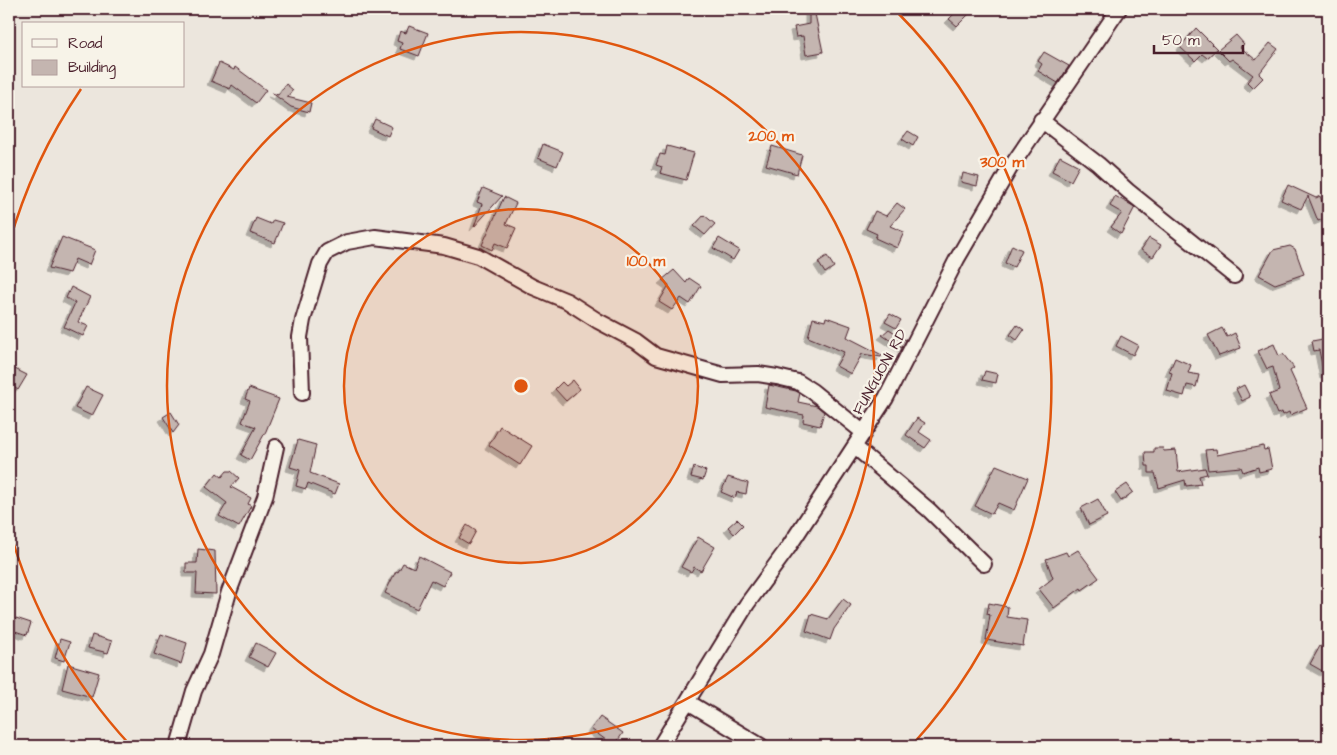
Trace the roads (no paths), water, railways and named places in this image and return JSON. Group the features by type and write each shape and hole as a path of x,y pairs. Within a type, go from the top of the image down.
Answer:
{"street":[{"name":"FUNGUONI RD","path":"660,746 747,604 788,548 886,398 958,258 1010,168 1119,9"},
{"path":"1042,120 1234,276"},
{"path":"302,394 300,338 303,320 320,264 327,252 347,242 375,237 444,246 478,256 533,287 567,301 636,341 656,356 723,375 758,374 798,382 864,433"},
{"path":"178,746 194,691 211,654 229,592 264,497 276,447"},
{"path":"855,447 929,510 984,564"},
{"path":"688,702 761,746"}]}
